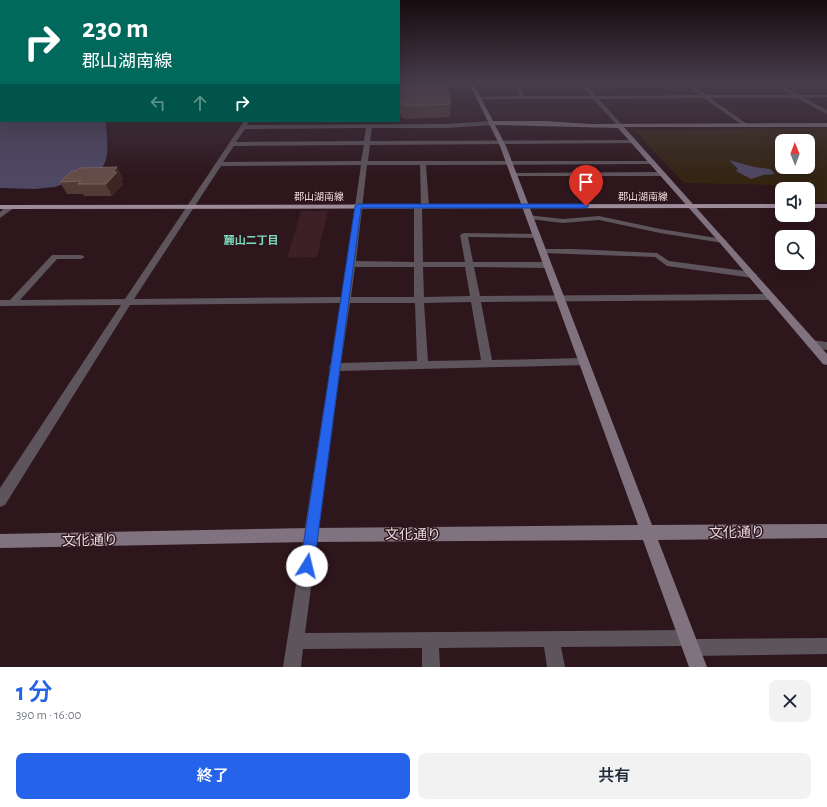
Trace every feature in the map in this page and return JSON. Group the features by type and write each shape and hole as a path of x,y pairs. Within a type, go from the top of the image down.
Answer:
{"main road":[{"name":"郡山湖南線","path":"0,207 422,206 528,212 691,206 775,206"},
{"path":"815,206 827,206"}],"street":[{"path":"487,114 493,123 514,175 698,667"},
{"path":"609,114 753,275 770,297 827,361"},
{"path":"729,114 745,125"},
{"path":"0,500 245,124 369,127 445,126 493,123 545,123 591,126 827,125"},
{"path":"292,667 312,535 334,366 346,300 369,127"},
{"path":"232,144 633,141"},
{"path":"218,164 651,162"},
{"path":"423,163 418,264 423,365"},
{"path":"514,175 662,174"},
{"path":"0,216 11,207"},
{"path":"528,212 563,221 599,218 660,231 723,241"},
{"path":"487,364 474,299 464,235 537,236"},
{"path":"542,251 657,255 667,264 753,275"},
{"path":"12,303 55,257 81,258"},
{"path":"351,264 547,265"},
{"path":"0,303 770,297"},
{"path":"812,344 827,346"},
{"path":"334,366 583,362"},
{"name":"文化通り","path":"0,541 312,535 827,531"},
{"path":"295,641 551,639 827,646"},
{"path":"551,639 556,667"},
{"path":"430,640 431,667"}],"shaded area":[{"path":"0,122 106,122 107,155 106,161 99,171 55,187 35,189 0,188"},
{"path":"827,128 827,202 815,202 815,182 775,182 775,186 684,183 634,130"},
{"path":"729,160 754,167 770,169 775,174 763,175 751,179 736,171 738,169"},
{"path":"301,211 328,211 317,257 287,258"}],"building":[{"path":"117,167 113,172 117,172 106,184 78,184 81,181 60,182 72,171 76,171 80,168"}],"district":[{"name":"麓山二丁目","path":"251,240"}],"route":[{"path":"307,566 334,366 346,300 358,206 586,206"}]}
